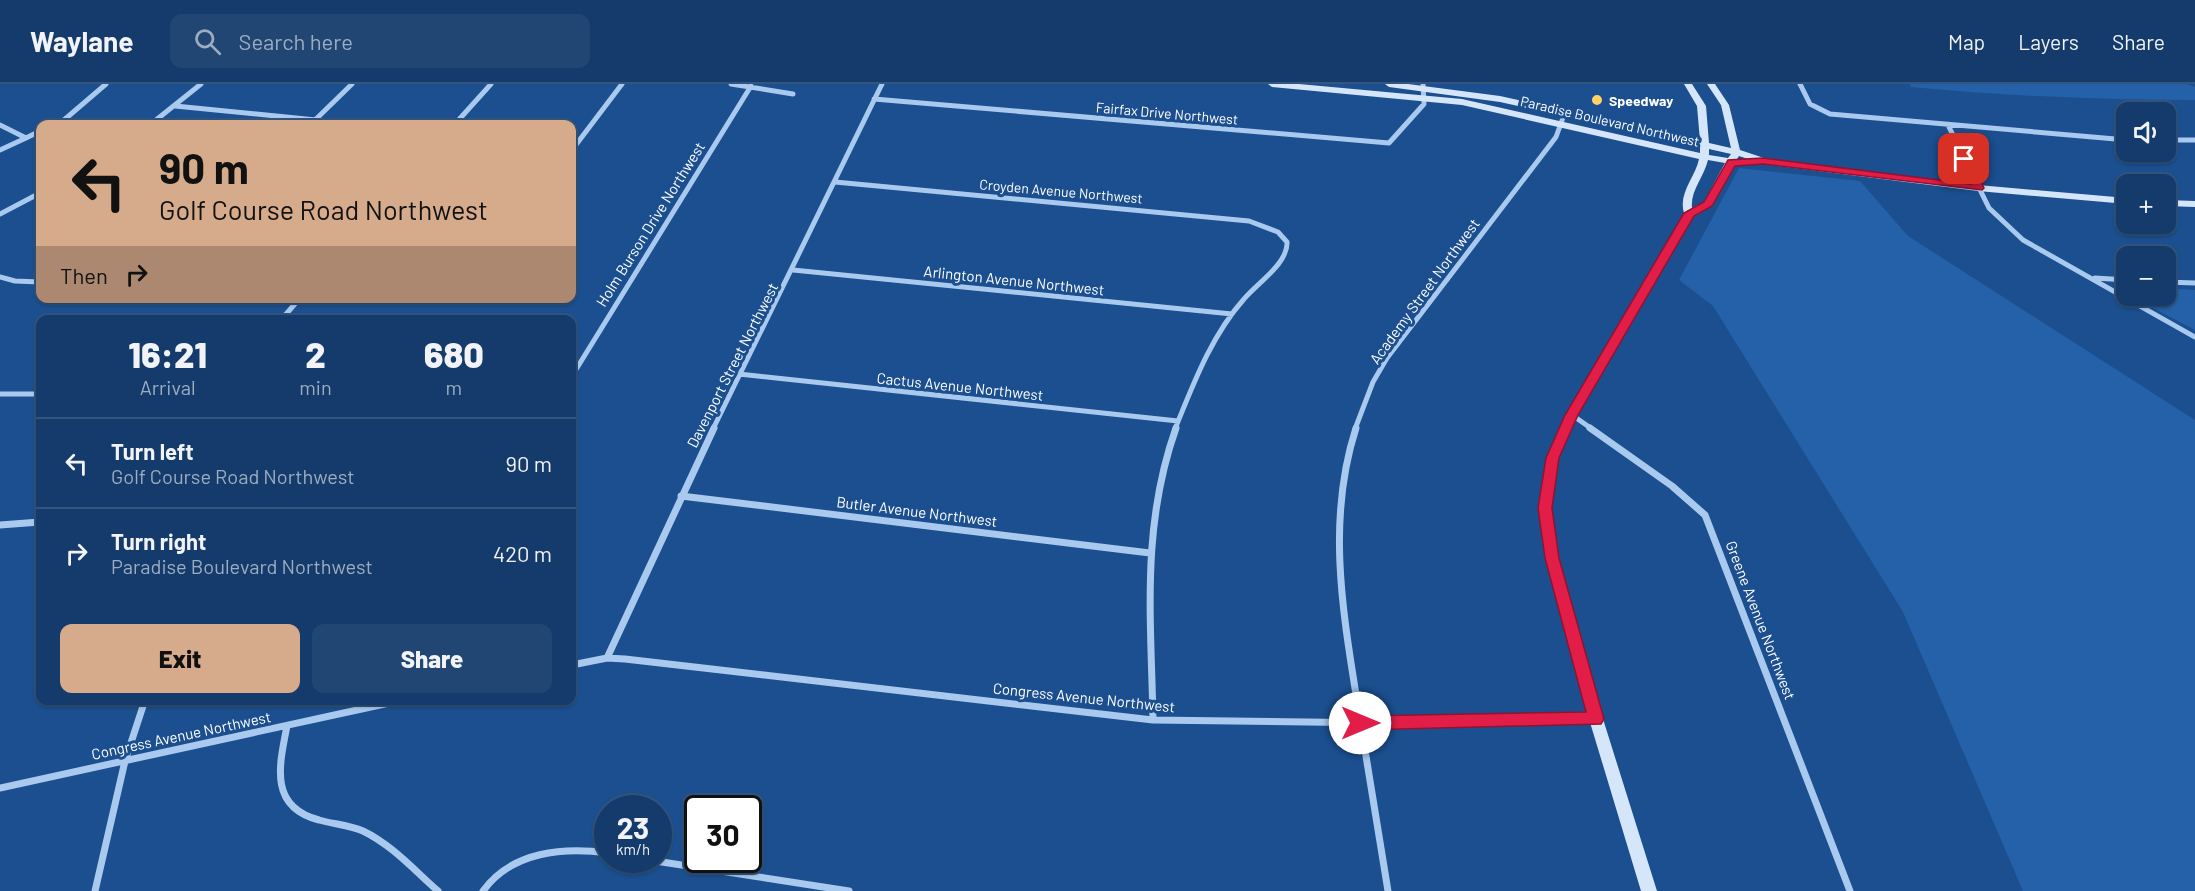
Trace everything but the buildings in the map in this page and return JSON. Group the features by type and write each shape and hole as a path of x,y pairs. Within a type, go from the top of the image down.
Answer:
{"main road":[{"name":"Paradise Boulevard Northwest","path":"1272,84 1424,89"},
{"name":"Paradise Boulevard Northwest","path":"1389,84 1500,99 1563,119 1731,163 1763,161 1978,188 2116,200"},
{"path":"1688,84 1702,107 1704,146 1702,167 1686,198 1685,206 1689,213"},
{"path":"1648,891 1596,719 1552,558 1545,508 1553,458 1572,415 1689,213 1708,204 1736,152 1725,105 1711,84"},
{"name":"Paradise Boulevard Northwest","path":"1563,119 1736,152 1763,161"},
{"path":"2176,203 2195,204"}],"street":[{"path":"64,120 106,84"},
{"path":"156,120 201,84"},
{"path":"175,106 316,120 352,84"},
{"path":"459,120 491,84"},
{"path":"576,145 622,84"},
{"path":"731,84 793,94"},
{"name":"Davenport Street Northwest","path":"607,658 739,374 793,270 882,84"},
{"path":"1800,84 1806,102 1816,110 1948,125 2116,139"},
{"name":"Holm Burson Drive Northwest","path":"576,370 751,86"},
{"name":"Fairfax Drive Northwest","path":"874,99 1389,143 1424,104 1424,89"},
{"name":"Academy Street Northwest","path":"1388,891 1340,597 1336,556 1339,509 1347,456 1374,380 1417,317 1556,137 1563,119"},
{"path":"0,125 26,138"},
{"path":"1948,125 1989,208 2023,240 2195,337"},
{"path":"0,150 36,133"},
{"path":"2176,140 2195,140"},
{"name":"Croyden Avenue Northwest","path":"835,182 1250,221 1270,226 1282,234 1288,250 1232,314"},
{"path":"0,214 36,195"},
{"name":"Arlington Avenue Northwest","path":"793,270 1232,314"},
{"path":"0,277 15,281 36,282"},
{"path":"2091,278 2116,279"},
{"path":"2176,282 2195,283"},
{"path":"285,315 296,303"},
{"path":"1153,720 1149,553 1160,483 1178,421 1232,314"},
{"name":"Cactus Avenue Northwest","path":"739,374 1178,421"},
{"path":"0,394 36,394"},
{"name":"Greene Avenue Northwest","path":"1572,415 1672,486 1705,515 1850,891"},
{"name":"Butler Avenue Northwest","path":"681,496 1149,553"},
{"path":"0,525 36,522"},
{"name":"Congress Avenue Northwest","path":"576,664 607,658 1153,720 1360,723 1596,719"},
{"path":"95,891 125,760 143,705"},
{"name":"Congress Avenue Northwest","path":"0,788 374,705"},
{"path":"286,726 280,787 287,805 306,817 360,830 382,842 438,891"},
{"path":"483,891 513,864 543,850 577,848 594,851"},
{"path":"672,864 849,891"}],"shaded area":[{"path":"1910,84 2187,84 2195,87 2195,100 2018,95 1911,87"},
{"path":"1739,168 1860,181 1908,236 2195,420 2195,891 2023,891 1903,612 1713,306 1679,280"},
{"path":"2176,289 2195,290 2195,330 2149,306 2176,306"}],"place":[{"name":"Speedway","path":"1597,100"}],"route":[{"path":"1360,723 1596,719 1552,558 1545,508 1553,458 1572,415 1689,213 1708,204 1731,163 1763,161 1978,188 1964,159"}]}
